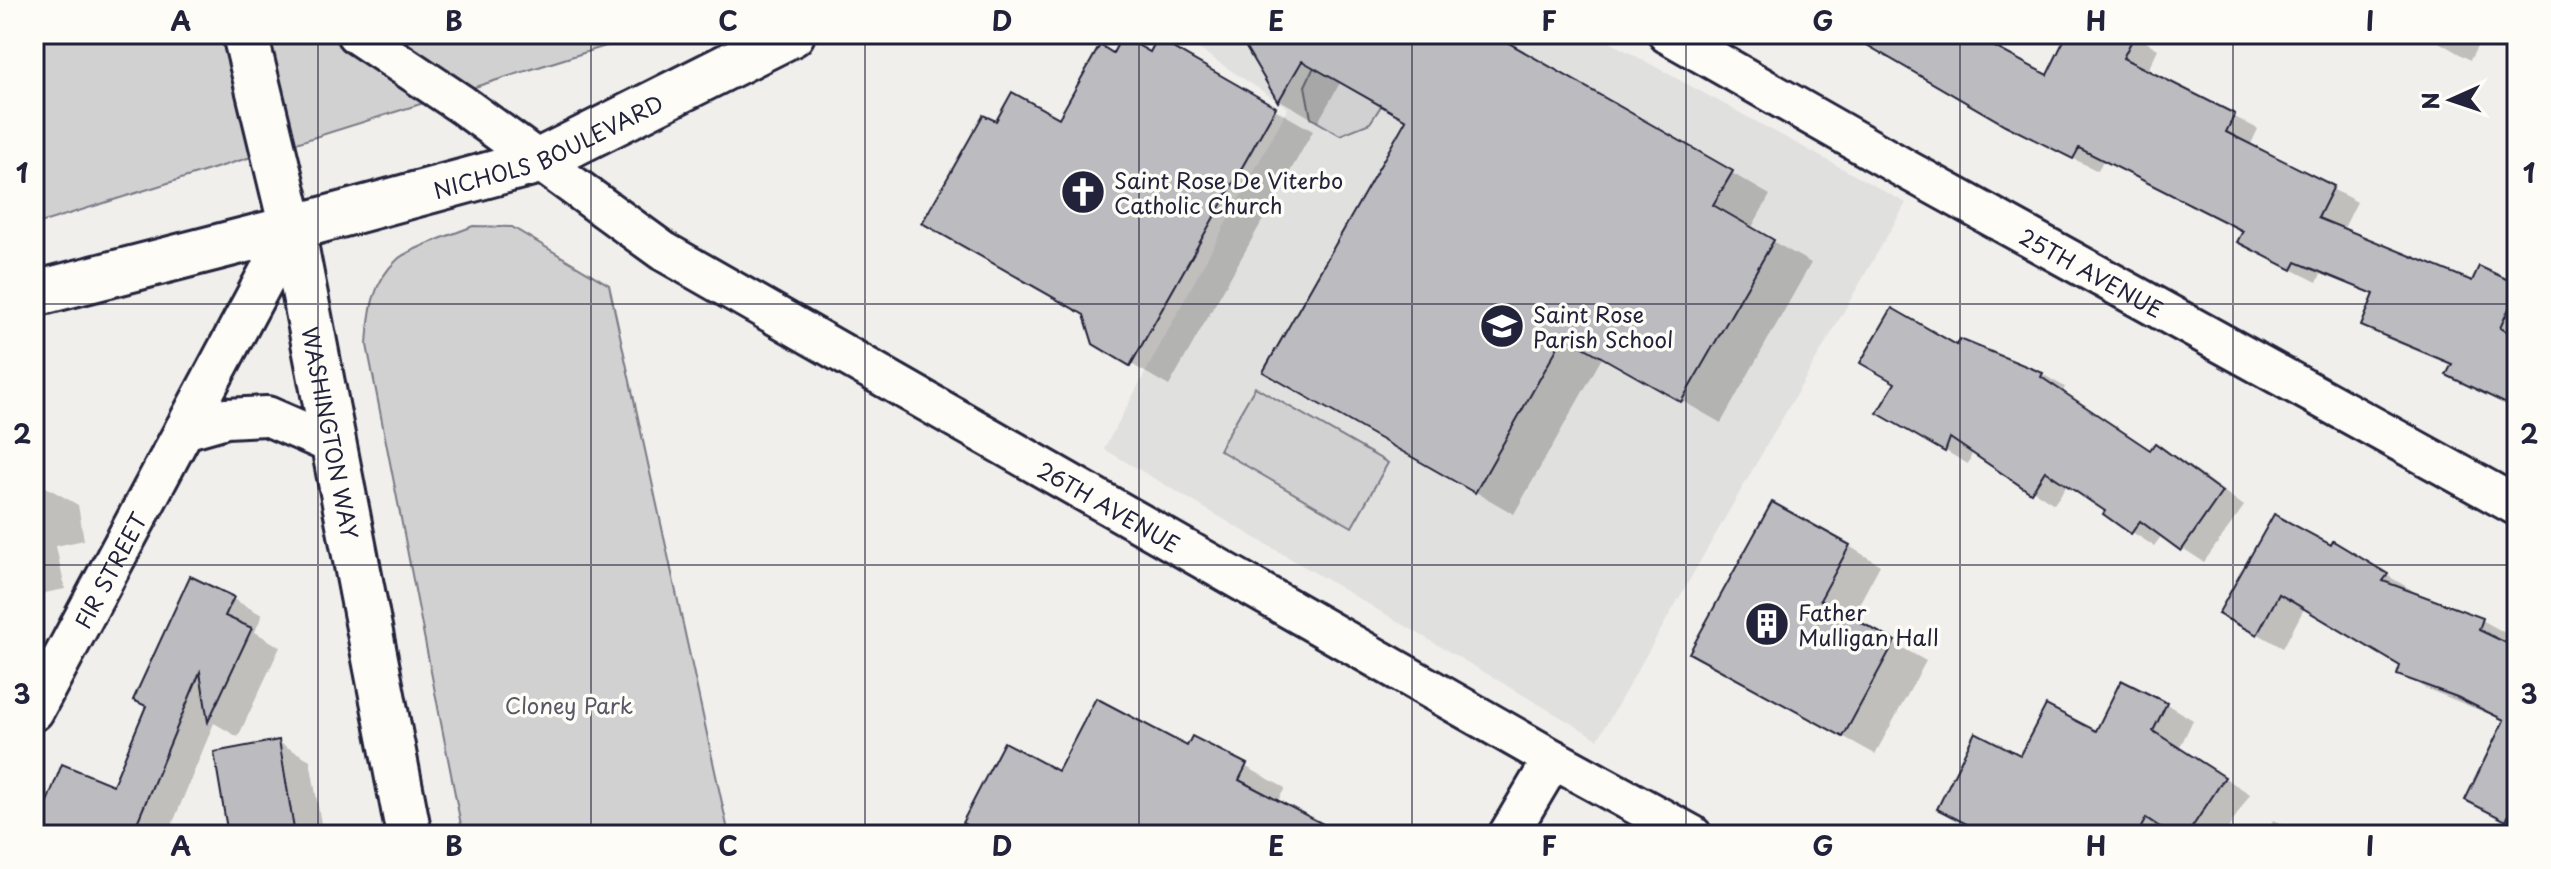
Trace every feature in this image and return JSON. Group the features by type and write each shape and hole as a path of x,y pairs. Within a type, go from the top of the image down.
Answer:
{"main road":[{"name":"WASHINGTON WAY","path":"245,34 292,228 409,835"},
{"name":"NICHOLS BOULEVARD","path":"34,294 539,161 792,34"}],"street":[{"path":"356,34 539,161"},
{"name":"25TH AVENUE","path":"1668,34 1907,170 2517,506"},
{"name":"26TH AVENUE","path":"539,161 663,251 1553,759 1692,835"},
{"name":"FIR STREET","path":"34,711 292,228"},
{"path":"184,430 226,418 267,416 334,445"},
{"path":"1508,835 1553,759"}],"shaded area":[{"name":"Saint Rose Parish School","path":"1176,34 1595,34 1906,203 1598,739 1104,449 1288,108"}],"green space":[{"path":"34,34 644,34 34,225"},
{"path":"1314,67 1381,106 1370,123 1340,135 1311,118 1305,86"},
{"name":"Cloney Park","path":"473,226 512,227 609,285 729,835 463,835 367,345 374,298 389,268 412,251"},
{"path":"1255,387 1388,463 1352,527 1219,450"}],"building":[{"path":"1238,34 1493,34 1733,171 1713,205 1774,240 1681,402 1564,336 1475,493 1263,372 1406,120 1302,61 1278,102"},
{"path":"1848,34 1971,34 2047,75 2067,34 2135,34 2123,58 2235,114 2226,132 2334,186 2318,218 2472,281 2479,266 2517,284 2517,291 2500,328 2517,336 2517,409 2446,375 2452,364 2361,326 2374,294 2296,262 2292,270 2237,242 2243,231 2079,148 2073,159 2005,125"},
{"name":"Saint Rose De Viterbo Catholic Church","path":"1122,36 1150,52 1157,39 1276,107 1130,366 1093,344 1084,315 922,223 983,115 996,121 1012,92 1059,118 1100,45 1113,53"},
{"path":"1892,308 1957,345 1960,339 2043,373 2041,377 2150,450 2155,443 2222,492 2181,551 2140,521 2131,534 2103,514 2105,511 2045,471 2031,493 1950,438 1945,452 1877,413 1895,383 1860,363"},
{"name":"Father Mulligan Hall","path":"1772,502 1850,545 1820,600 1895,641 1843,737 1689,653"},
{"path":"2274,514 2331,545 2333,541 2388,574 2383,581 2483,618 2479,630 2517,648 2517,797 2506,821 2465,800 2504,720 2457,697 2397,675 2400,666 2279,594 2257,635 2218,614"},
{"path":"190,576 234,597 225,616 252,628 208,722 200,672 132,835 34,835 62,764 113,785 146,706 133,700"},
{"path":"2121,680 2167,703 2153,731 2225,777 2187,835 2172,835 2146,818 2137,835 1988,835 1937,809 1975,732 2020,755 2046,705 2096,731"},
{"path":"1096,698 1187,746 1192,736 1247,764 1239,780 1344,835 984,835 962,823 1004,742 1058,771"},
{"path":"279,740 295,835 228,835 214,752"}],"place":[{"name":"Saint Rose De Viterbo Catholic Church","path":"1083,192"},
{"name":"Saint Rose Parish School","path":"1502,326"},
{"name":"Father Mulligan Hall","path":"1767,624"}]}
